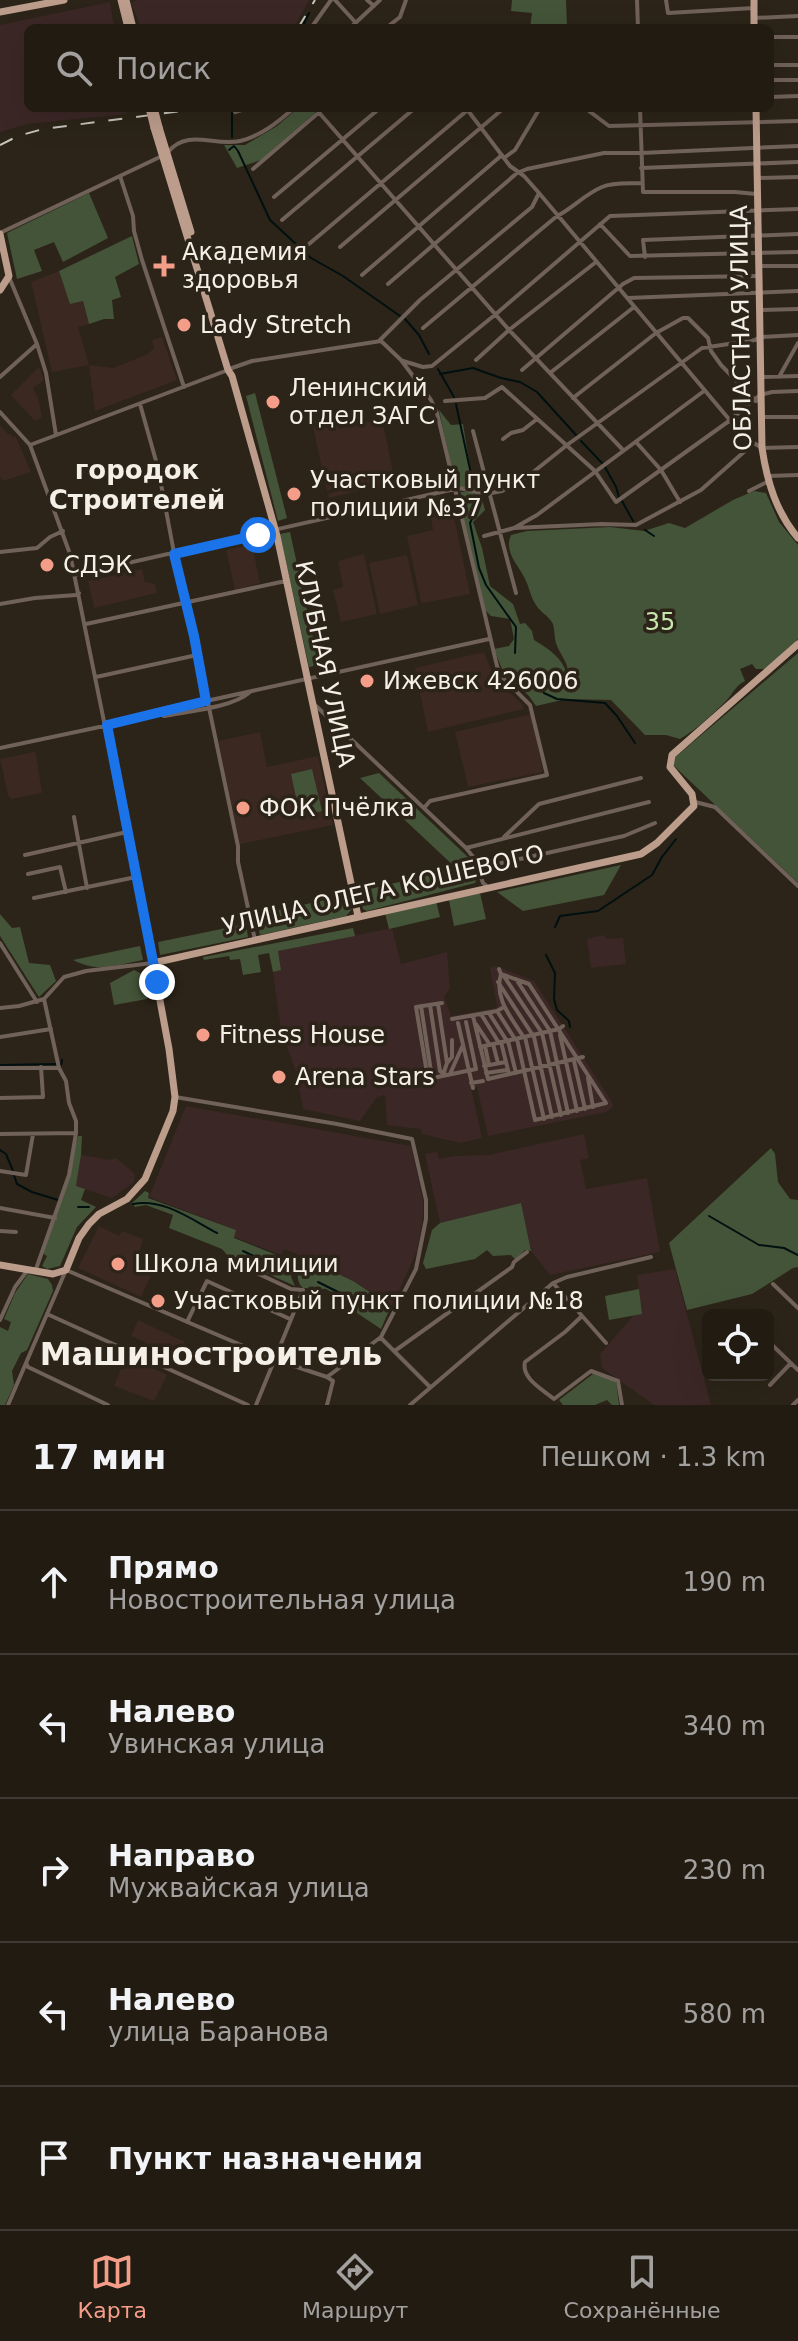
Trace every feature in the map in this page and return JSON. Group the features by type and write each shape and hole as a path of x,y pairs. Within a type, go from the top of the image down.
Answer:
{"main road":[{"path":"0,12 64,0"},
{"path":"123,0 130,24"},
{"path":"754,4 754,24"},
{"name":"КЛУБНАЯ УЛИЦА","path":"153,112 231,371 275,531 358,916"},
{"name":"ОБЛАСТНАЯ УЛИЦА","path":"756,112 760,266 758,398 762,448 768,479 779,510 798,538"},
{"path":"0,233 9,276 0,290"},
{"path":"695,802 670,767 672,755 798,644"},
{"path":"679,822 689,804 686,786"},
{"name":"УЛИЦА ОЛЕГА КОШЕВОГО","path":"153,963 641,854 692,810 695,802"},
{"path":"0,1265 53,1274 66,1270 79,1238 89,1224 99,1214 127,1199 145,1179 169,1122 175,1097 153,963"}],"street":[{"path":"314,24 333,0 356,23 380,0"},
{"path":"367,0 374,6"},
{"path":"391,24 400,17 406,0"},
{"path":"637,0 638,24"},
{"path":"666,0 668,13 754,4"},
{"path":"754,18 798,16"},
{"path":"774,37 798,37"},
{"path":"774,65 798,65"},
{"path":"774,80 798,80"},
{"path":"774,97 798,96"},
{"path":"0,233 164,155 176,143 203,138 235,142 251,137 289,112"},
{"path":"253,169 316,112"},
{"path":"321,112 509,330 623,450"},
{"path":"274,197 375,112"},
{"path":"282,220 410,112"},
{"path":"309,244 464,112"},
{"path":"470,112 510,166 539,193 744,437 762,448 798,447"},
{"path":"340,247 499,112"},
{"path":"362,275 515,150 538,112"},
{"path":"590,112 609,126 798,121"},
{"path":"640,112 643,192 758,194"},
{"path":"388,284 519,172 604,153 798,146"},
{"path":"641,168 798,162"},
{"path":"120,176 133,216 142,260 184,387"},
{"path":"758,178 798,177"},
{"path":"423,328 557,216 600,187 642,183"},
{"path":"379,341 456,270 532,207 539,193"},
{"path":"401,360 423,367 432,366 614,215 798,209"},
{"path":"600,224 630,256 798,252"},
{"path":"645,257 643,240 798,234"},
{"path":"476,360 596,262"},
{"path":"760,266 798,266"},
{"path":"9,276 46,373 56,435"},
{"path":"522,370 634,278 760,277"},
{"path":"628,298 798,291"},
{"path":"550,373 634,307"},
{"path":"760,310 798,309"},
{"path":"573,398 656,333 683,318 688,318 708,338 721,365 758,398"},
{"path":"75,575 459,488 490,493 502,491 532,473 702,348 760,337 798,335"},
{"path":"30,445 252,361 379,341 385,343 431,400 437,413 489,639 501,676 530,705 547,775 430,801 424,808"},
{"path":"779,377 798,343"},
{"path":"0,377 37,344"},
{"path":"790,358 798,360"},
{"path":"760,377 798,376"},
{"path":"445,401 485,398 502,387 595,471 616,502 758,398 772,392 798,391"},
{"path":"514,528 537,515 704,391"},
{"path":"140,404 159,473 255,940"},
{"path":"0,412 30,445 63,531 86,624 153,963"},
{"path":"760,417 798,417"},
{"path":"503,439 537,419"},
{"path":"473,431 516,593"},
{"path":"636,442 661,470 680,502"},
{"path":"484,536 514,528 636,525 701,490 754,443"},
{"path":"749,491 768,479 798,475"},
{"path":"0,552 37,548 63,531"},
{"path":"86,624 287,582"},
{"path":"0,604 79,593"},
{"path":"0,748 158,712 164,716 207,704 241,700 251,691 489,639"},
{"path":"96,677 197,655"},
{"path":"312,702 466,848 488,887"},
{"path":"503,839 539,804 641,778"},
{"path":"466,848 649,802"},
{"path":"695,802 715,807 798,886"},
{"path":"74,817 87,888"},
{"path":"479,868 624,836 655,823"},
{"path":"25,855 127,832"},
{"path":"28,874 60,867 66,892"},
{"path":"34,898 136,877"},
{"path":"474,890 480,884 481,877"},
{"path":"0,943 37,1002"},
{"name":"УЛИЦА ОЛЕГА КОШЕВОГО","path":"44,999 64,977 86,971 153,963"},
{"path":"497,1011 516,1039 535,1120 606,1103 561,1028 529,984 501,972"},
{"path":"501,972 498,990 504,1007 524,1037 544,1119"},
{"path":"501,972 542,1033 561,1115"},
{"path":"516,979 550,1031 568,1113"},
{"path":"498,982 533,1035 552,1117"},
{"path":"0,1008 44,999 59,1068 66,1081 69,1103 76,1121 69,1175 55,1218 32,1270 15,1287 0,1320"},
{"path":"447,1074 440,1004 416,1007 428,1079 476,1069 466,1022"},
{"path":"430,1005 440,1071 447,1074"},
{"path":"452,1019 473,1019 504,1007"},
{"path":"489,1013 498,1063"},
{"path":"481,1014 506,1062 508,1072"},
{"path":"473,1019 495,1044"},
{"path":"473,1019 516,1073"},
{"path":"458,1023 472,1086 483,1081"},
{"path":"495,1044 561,1028"},
{"path":"561,1028 577,1111"},
{"path":"0,1037 51,1029"},
{"path":"447,1063 452,1057 452,1040"},
{"path":"495,1044 487,1065 488,1079 508,1072 516,1073 578,1059"},
{"path":"447,1074 463,1046"},
{"path":"578,1059 585,1109"},
{"path":"456,1060 460,1072"},
{"path":"487,1065 506,1062"},
{"path":"0,1098 43,1097 41,1067"},
{"path":"0,1068 59,1068"},
{"path":"586,1072 593,1107"},
{"path":"175,1097 411,1138 426,1200 426,1219 416,1269 381,1337 327,1377"},
{"path":"0,1134 76,1133"},
{"path":"0,1171 26,1175 33,1134"},
{"path":"0,1208 55,1218"},
{"path":"0,1231 16,1232"},
{"path":"396,1350 512,1267 527,1252"},
{"path":"410,1405 553,1283 651,1257"},
{"path":"231,1261 291,1289 303,1290 256,1405"},
{"path":"8,1405 66,1270 276,1360 327,1377 333,1385 327,1405"},
{"path":"53,1274 60,1283"},
{"path":"187,1322 207,1281 290,1319"},
{"path":"553,1283 606,1343"},
{"path":"773,1284 798,1308"},
{"path":"47,1314 248,1405"},
{"path":"582,1316 525,1362 524,1373 554,1399 591,1371 618,1381 622,1405"},
{"path":"381,1337 430,1387"},
{"path":"774,1347 798,1370"},
{"path":"26,1363 28,1367 106,1404"},
{"path":"770,1385 791,1363"},
{"path":"793,1405 798,1400"}],"shaded area":[{"path":"138,0 309,0 296,24 139,24 131,3"},
{"path":"110,2 113,24 24,24 24,112 126,114 28,124 0,132 0,25"},
{"path":"59,271 70,303 83,301 89,324 78,327 89,365 52,372 31,282"},
{"path":"162,337 177,380 95,411 89,365 113,368 148,354 154,348 152,340"},
{"path":"39,367 44,380 33,388 42,418 35,421 11,395"},
{"path":"382,419 395,482 329,498 328,494 334,492 333,489 327,491 313,427 337,423 339,429"},
{"path":"0,426 16,437 31,472 3,481 0,476"},
{"path":"451,502 470,594 423,603 407,536 433,530 429,507"},
{"path":"252,544 260,583 235,590 226,550"},
{"path":"364,554 377,614 341,622 333,590 343,587 338,561"},
{"path":"407,555 418,605 380,614 369,563"},
{"path":"142,569 145,582 155,584 157,593 94,608 88,581"},
{"path":"484,652 495,679 524,709 428,732 415,668"},
{"path":"531,714 543,772 468,787 455,732"},
{"path":"260,732 267,767 318,756 333,825 240,844 218,741"},
{"path":"34,752 42,793 11,799 0,759"},
{"path":"392,928 401,964 447,952 450,988 444,997 451,1016 496,1008 490,968 496,966 534,981 613,1107 606,1112 488,1136 477,1087 471,1088 482,1138 460,1143 422,1134 421,1129 387,1125 385,1095 377,1097 360,1121 303,1109 297,1075 281,1030 273,972 281,970 278,951"},
{"path":"603,935 607,939 623,938 626,964 591,968 587,939"},
{"path":"186,1106 411,1146 423,1201 423,1217 417,1251 392,1306 353,1281 301,1256 284,1249 281,1255 234,1237 236,1230 149,1197"},
{"path":"584,1134 589,1158 580,1160 586,1189 647,1178 660,1252 550,1275 531,1251 521,1203 440,1223 425,1154 437,1152 439,1159 489,1155"},
{"path":"81,1155 110,1160 116,1158 135,1174 134,1182 112,1198 76,1186"},
{"name":"Школа милиции","path":"99,1226 119,1236 122,1231 143,1239 140,1251 158,1260 141,1297 78,1268"},
{"path":"675,1269 702,1381 705,1381 711,1405 654,1405 602,1368 600,1354 634,1315 642,1313 637,1275"},
{"path":"138,1320 185,1342 171,1369 139,1355 145,1342 131,1336"},
{"path":"132,1358 167,1375 154,1401 114,1386 121,1369 126,1369"}],"green space":[{"path":"512,0 566,0 567,24 531,24 532,13 511,11"},
{"path":"293,112 316,112 261,160 237,168 224,145 245,145"},
{"path":"89,193 108,238 63,262 54,242 34,250 42,271 17,279 7,233"},
{"path":"132,236 139,264 115,277 121,297 112,300 114,319 89,324 83,301 70,304 59,271"},
{"path":"255,393 287,518 278,521 246,396"},
{"path":"439,410 451,425 463,424 471,473 480,491 455,486"},
{"name":"35","path":"754,491 766,493 779,522 798,545 798,639 765,669 756,669 752,664 740,669 745,681 693,731 680,739 645,735 611,700 566,699 536,706 504,674 494,649 509,646 514,639 510,619 491,616 484,609 462,521 464,506 460,492 481,496 485,510 473,522 490,586 513,604 520,624 525,623 532,631 534,640 560,660 567,678 568,668 556,643 553,624 534,602 511,554 511,535 527,531 610,527 644,531 669,523 685,528"},
{"path":"290,532 319,665 309,667 280,534"},
{"path":"798,653 798,883 673,765 673,759"},
{"path":"312,769 322,811 300,816 291,774"},
{"path":"379,773 470,859 477,878 475,883 367,911 363,909 359,891 457,869 360,778"},
{"path":"621,865 604,895 523,911 497,892"},
{"path":"480,893 486,919 454,926 449,900"},
{"path":"349,895 352,909 346,916 260,935 255,915"},
{"path":"436,901 440,917 389,929 385,913"},
{"path":"0,914 12,928 20,927 29,963 50,965 56,981 39,997 0,936"},
{"path":"246,924 248,937 160,955 158,942"},
{"path":"353,928 355,936 278,951 281,970 273,972 269,953 258,955 261,972 243,975 240,959 230,960 229,956 204,960 203,957"},
{"path":"140,946 143,960 125,964 99,967 73,960"},
{"path":"134,970 142,974 147,999 114,1005 110,983"},
{"path":"78,1136 82,1136 76,1186 85,1189 81,1200 96,1207 77,1227 60,1266 47,1269 42,1266 47,1256 42,1253 63,1193"},
{"path":"771,1148 775,1154 778,1182 790,1199 798,1200 798,1267 752,1294 687,1310 669,1243"},
{"path":"145,1191 149,1193 148,1198 236,1230 234,1238 284,1258 282,1263 294,1268 291,1277 295,1286 228,1256 222,1249 169,1228 173,1215 146,1205 135,1207 132,1203"},
{"path":"521,1203 531,1251 525,1250 516,1260 511,1255 493,1256 487,1250 475,1259 426,1269 423,1263 432,1230 440,1223"},
{"path":"309,1263 353,1281 391,1306 381,1329 357,1313 354,1305 326,1289 303,1288 298,1279 299,1268"},
{"path":"28,1274 48,1279 53,1291 27,1350 21,1353 12,1371 14,1385 5,1405 0,1405 0,1327 8,1331 11,1322 4,1319 15,1293"},
{"path":"639,1289 642,1314 609,1320 605,1296"},
{"path":"593,1374 616,1381 619,1405 612,1405 607,1400 595,1405 563,1405 559,1400"}],"waterway":[{"path":"304,24 309,13"},
{"path":"232,112 232,137"},
{"path":"229,150 234,146 238,151 270,220 311,258 400,316"},
{"path":"405,319 419,335 429,354"},
{"path":"440,374 473,368 520,382 537,392 576,435"},
{"path":"438,369 454,397"},
{"path":"456,404 475,482"},
{"path":"581,441 602,463"},
{"path":"605,467 619,497"},
{"path":"622,501 633,521"},
{"path":"474,515 470,523 479,568 486,585 516,627 515,653"},
{"path":"645,530 654,536"},
{"path":"534,679 544,693 557,699 605,703 635,743"},
{"path":"555,927 560,916 598,911 652,875 676,839"},
{"path":"546,955 555,973 554,999 557,1010 569,1021 570,1027"},
{"path":"61,1065 62,1060"},
{"path":"0,1065 56,1064"},
{"path":"0,1150 6,1154 13,1171"},
{"path":"14,1175 17,1184 58,1200"},
{"path":"133,1204 167,1207 217,1233"},
{"path":"78,1207 89,1207"},
{"path":"709,1216 759,1245 784,1248 798,1255"},
{"path":"243,1251 286,1271"},
{"path":"318,1282 358,1302"}],"railway":[{"path":"300,24 315,0"},
{"path":"0,145 43,129 174,112"}],"place":[{"name":"Академия здоровья","path":"164,266"},
{"name":"Lady Stretch","path":"184,325"},
{"name":"Ленинский отдел ЗАГС","path":"273,402"},
{"name":"Участковый пункт полиции №37","path":"294,494"},
{"name":"СДЭК","path":"47,565"},
{"name":"Ижевск 426006","path":"367,681"},
{"name":"ФОК Пчёлка","path":"243,808"},
{"name":"Fitness House","path":"203,1035"},
{"name":"Arena Stars","path":"279,1077"},
{"name":"Школа милиции","path":"118,1264"},
{"name":"Участковый пункт полиции №18","path":"158,1301"}],"district":[{"name":"городок Строителей","path":"137,485"},
{"name":"Машиностроитель","path":"211,1354"}],"route":[{"path":"157,982 107,725 206,701 174,554 258,535"}]}
